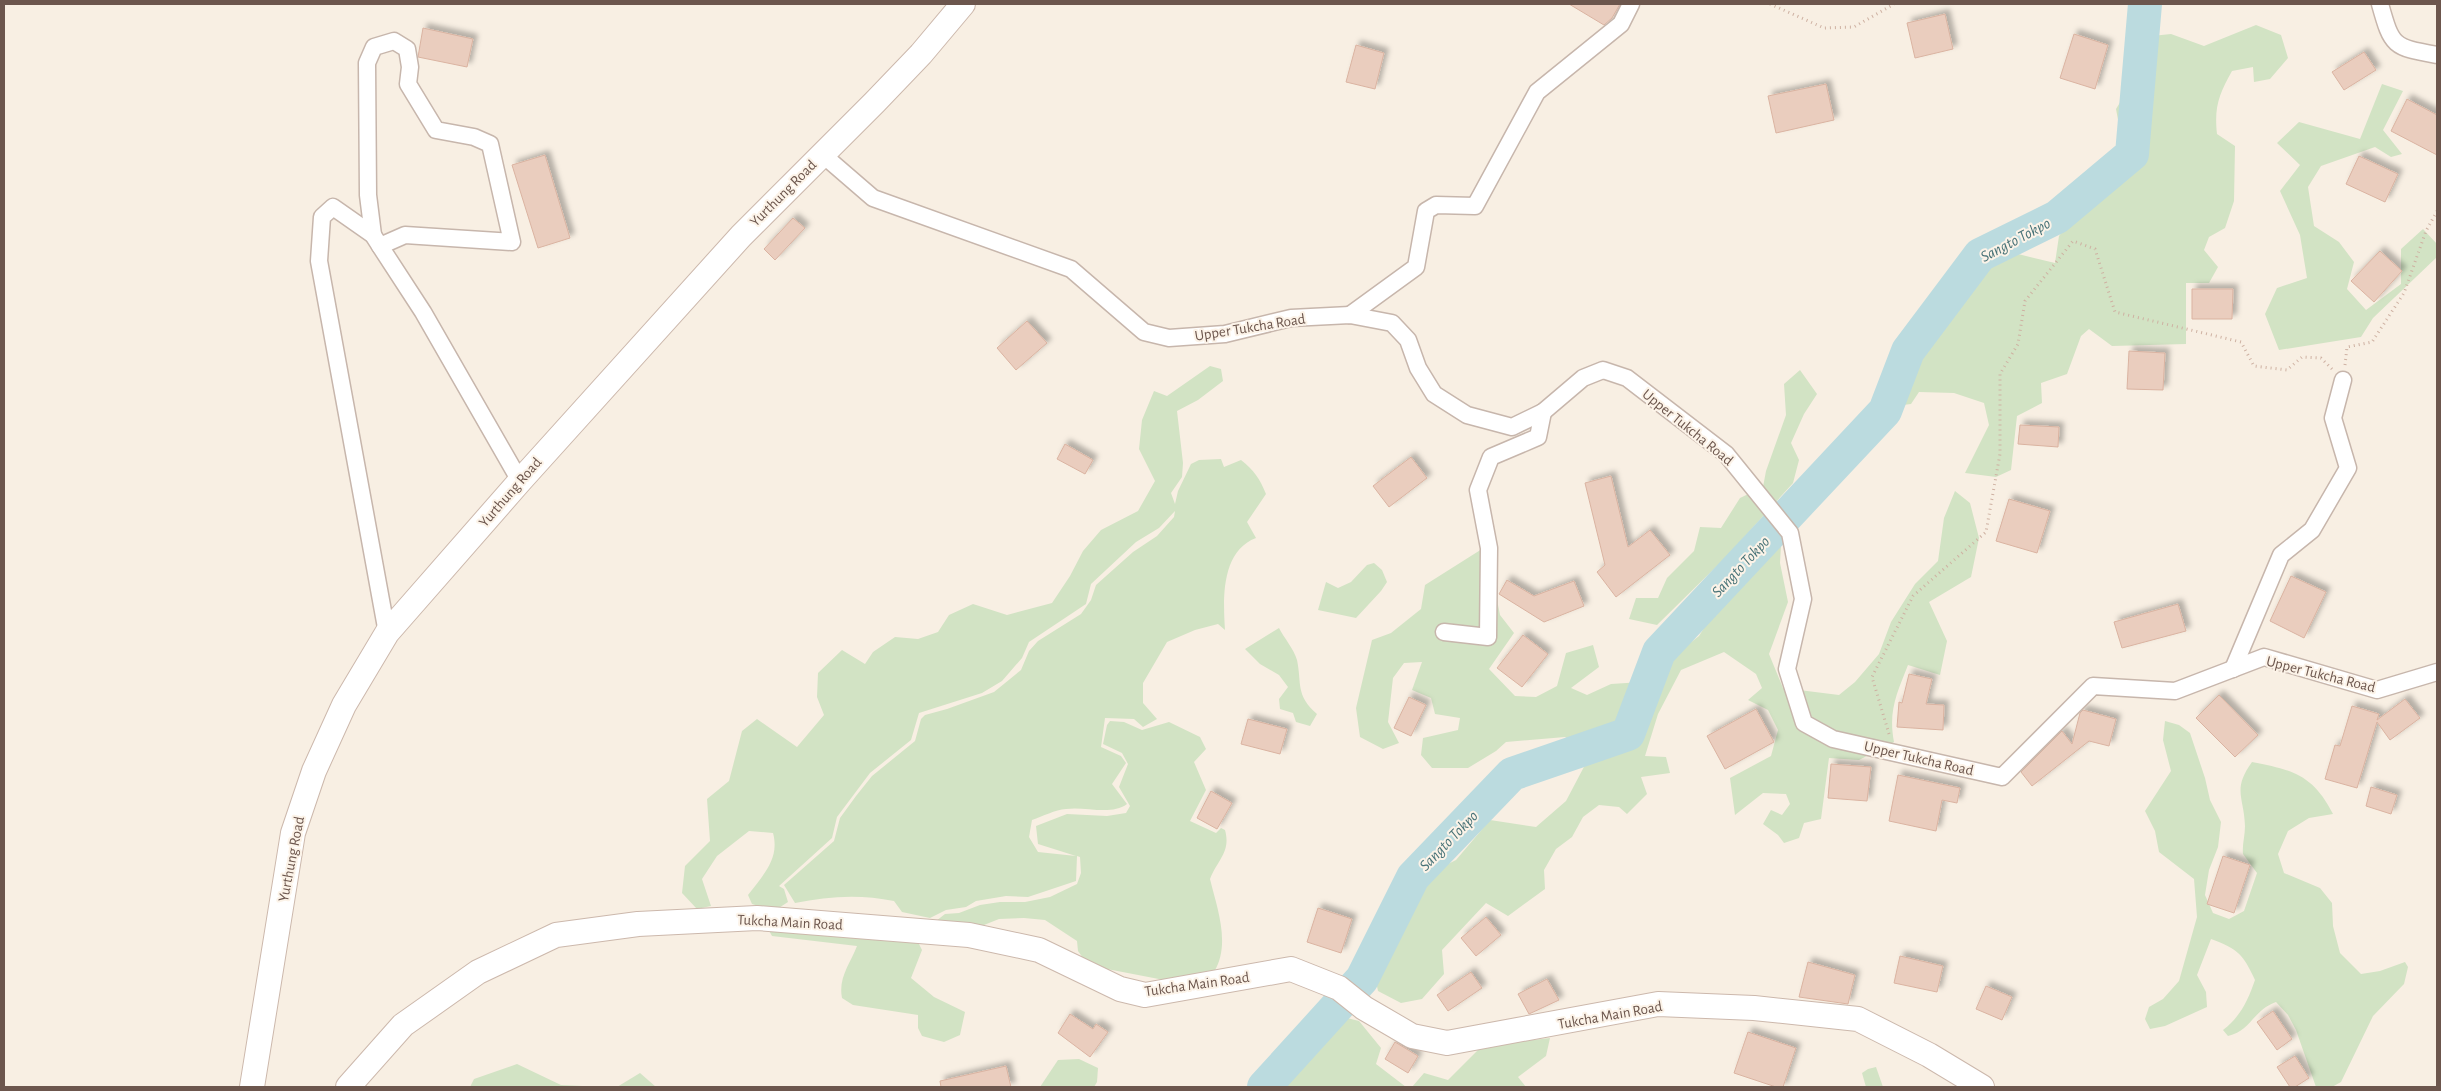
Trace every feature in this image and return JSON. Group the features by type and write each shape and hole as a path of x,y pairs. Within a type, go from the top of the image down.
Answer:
{"street":[{"name":"Yurthung Road","path":"252,1087 293,833 314,771 344,705 387,633 520,481 741,236 921,54 963,4"},
{"path":"1350,316 1416,267 1426,211 1436,205 1475,206 1537,92 1620,24 1631,4"},
{"path":"2380,4 2389,35 2404,49 2437,55"},
{"path":"394,42 407,49 410,67 408,84 436,130 474,137 490,144 512,242 405,235 376,241 368,195 367,63 374,47 394,42"},
{"name":"Upper Tukcha Road","path":"822,154 873,198 1072,269 1144,332 1168,338 1225,334 1291,318 1350,316 1392,323 1408,340 1418,368 1434,394 1467,416 1512,427 1543,412 1583,378 1603,370 1627,378 1726,454 1769,504 1790,533 1803,599 1787,669 1804,723 1833,739 2002,776 2092,686 2175,691 2264,657 2376,690 2437,672"},
{"path":"387,633 319,261 322,217 333,207 376,241 423,312 520,481"},
{"path":"2233,669 2281,555 2312,530 2348,468 2333,418 2343,380"},
{"path":"1444,632 1488,637 1489,548 1478,490 1492,457 1538,436 1543,412"},
{"name":"Tukcha Main Road","path":"348,1087 403,1025 478,972 556,935 638,924 756,918 969,935 1039,950 1120,989 1145,995 1291,969 1338,988 1364,1008 1412,1036 1447,1042 1658,1004 1754,1008 1858,1019 1929,1055 1982,1087"}],"path":[{"path":"1770,4 1824,28 1854,27 1894,4"},
{"path":"2343,380 2347,347 2372,342 2404,293 2426,231 2437,211"},
{"path":"1895,753 1872,677 1913,596 1986,532 2000,454 2000,374 2018,344 2024,301 2073,241 2095,249 2115,312 2240,342 2254,366 2287,370 2302,357 2321,358 2343,380"}],"green space":[{"path":"2256,25 2281,35 2288,58 2270,79 2254,82 2253,67 2232,71 2218,101 2216,116 2217,134 2235,146 2234,201 2225,228 2209,237 2204,250 2218,267 2209,283 2186,283 2186,344 2112,346 2089,329 2081,336 2067,374 2041,383 2042,403 2017,416 2011,470 1996,477 1965,473 1989,425 1984,403 1954,393 1919,392 1911,404 1903,405 1912,360 1931,330 1978,268 2018,254 2055,263 2059,236 2077,212 2128,176 2146,154 2122,141 2116,109 2127,91 2133,38 2171,34 2204,46"},
{"path":"2382,84 2403,91 2383,130 2402,154 2391,157 2375,147 2321,166 2308,187 2314,226 2339,242 2354,262 2347,289 2366,310 2401,284 2401,249 2423,229 2437,244 2437,257 2373,318 2361,337 2279,350 2265,314 2277,288 2307,278 2300,235 2280,191 2300,165 2277,143 2299,122 2360,139"},
{"path":"1210,366 1221,369 1223,381 1198,400 1177,411 1183,463 1182,477 1171,493 1175,504 1178,491 1191,464 1199,460 1221,459 1224,467 1241,460 1256,475 1266,494 1247,522 1256,538 1245,544 1236,554 1230,565 1224,604 1225,630 1218,624 1195,630 1167,642 1143,683 1143,703 1157,719 1143,727 1134,719 1105,718 1101,747 1121,756 1126,763 1112,784 1127,804 1121,808 1106,810 1073,808 1053,812 1032,820 1029,837 1038,852 1076,856 1038,844 1036,826 1067,814 1107,816 1126,813 1130,806 1119,787 1128,764 1122,753 1103,744 1107,725 1110,721 1124,722 1142,730 1169,722 1200,737 1206,749 1194,762 1206,790 1190,821 1216,833 1221,828 1225,830 1226,838 1225,850 1210,879 1219,914 1222,938 1222,950 1214,972 1164,980 1107,969 1083,958 1078,951 1077,941 1045,920 1024,918 999,919 974,929 936,921 945,914 959,913 980,905 1000,902 1025,902 1050,897 1077,884 1081,873 1080,857 1077,856 1076,881 1028,897 1006,896 976,901 966,907 946,910 930,918 902,912 894,901 869,897 832,897 795,903 784,885 834,841 840,818 872,776 915,741 921,719 925,715 994,692 1021,670 1029,651 1038,641 1081,614 1091,600 1096,585 1133,552 1157,536 1174,517 1175,511 1159,528 1136,542 1091,584 1086,604 1029,642 1022,658 1002,681 982,693 919,713 911,740 870,773 837,817 832,838 779,886 784,889 788,902 774,911 752,904 748,895 769,866 775,842 773,833 749,831 717,856 702,879 711,906 697,909 682,893 685,866 710,841 707,799 729,781 742,731 757,719 797,747 824,715 817,697 818,673 842,650 865,664 873,652 895,637 918,639 938,632 949,615 973,604 1007,615 1052,603 1070,576 1083,551 1101,530 1138,511 1155,481 1139,449 1142,420 1154,391 1167,396"},
{"path":"1800,370 1817,394 1804,414 1791,443 1799,460 1793,483 1728,555 1657,625 1629,619 1636,598 1658,598 1667,578 1694,551 1700,527 1721,528 1740,498 1763,487 1766,471 1786,415 1784,384"},
{"path":"1955,491 1970,503 1979,538 1971,577 1929,602 1947,641 1940,675 1908,665 1897,693 1893,711 1892,731 1894,742 1859,760 1829,758 1821,819 1804,823 1799,838 1784,843 1778,835 1763,824 1771,810 1782,815 1790,804 1786,794 1763,793 1735,815 1730,778 1771,756 1778,730 1768,710 1748,700 1762,688 1756,674 1724,652 1681,670 1658,714 1645,756 1666,757 1670,773 1641,777 1647,794 1627,814 1619,807 1599,805 1583,817 1572,837 1556,849 1544,870 1545,889 1508,916 1486,903 1442,950 1444,974 1422,999 1401,1003 1378,991 1374,972 1400,918 1430,873 1456,860 1490,820 1536,827 1566,801 1586,763 1575,743 1565,737 1506,742 1496,751 1468,768 1432,768 1421,755 1423,738 1458,730 1460,718 1435,714 1431,698 1412,690 1422,662 1404,663 1393,678 1388,722 1399,743 1383,749 1360,737 1356,708 1372,640 1391,633 1421,609 1425,585 1482,549 1490,565 1500,615 1514,633 1489,669 1515,696 1536,697 1557,686 1566,653 1593,645 1599,667 1571,688 1587,695 1611,684 1657,681 1671,658 1699,636 1714,612 1758,564 1781,545 1780,563 1788,602 1769,654 1783,688 1839,695 1855,682 1879,654 1891,622 1915,584 1938,561 1944,518"},
{"path":"1374,563 1382,570 1387,582 1356,618 1318,610 1326,582 1338,588 1351,582 1367,565"},
{"path":"1279,628 1296,656 1302,695 1317,714 1310,726 1296,722 1293,713 1280,709 1279,699 1288,687 1279,675 1260,664 1245,649"},
{"path":"2165,721 2179,725 2190,733 2205,778 2210,800 2221,822 2218,847 2209,870 2205,895 2213,913 2229,919 2244,911 2257,873 2243,854 2245,826 2241,793 2242,780 2252,762 2279,768 2300,776 2309,783 2318,791 2333,814 2309,818 2288,831 2278,854 2284,873 2320,888 2332,903 2333,926 2340,953 2361,974 2380,971 2405,962 2408,967 2404,984 2373,1016 2341,1082 2332,1087 2316,1087 2296,1030 2288,1015 2276,1002 2262,1010 2242,1030 2228,1036 2223,1030 2235,1019 2243,1007 2255,980 2247,964 2239,954 2228,946 2211,939 2197,975 2206,992 2207,1007 2165,1026 2150,1029 2145,1019 2149,1007 2163,999 2179,981 2197,917 2194,879 2159,852 2155,831 2145,811 2171,771 2163,740"},
{"path":"767,927 915,936 922,950 911,978 934,997 965,1012 960,1035 944,1042 922,1036 918,1028 918,1015 853,1005 842,998 841,991 845,971 857,946 772,936"},
{"path":"1335,1015 1359,1021 1381,1048 1376,1064 1406,1087 1280,1087 1322,1048 1331,1032"},
{"path":"1550,1038 1546,1056 1518,1077 1526,1087 1412,1087 1424,1073 1448,1080 1482,1046"},
{"path":"1079,1059 1098,1068 1097,1082 1094,1087 1040,1087 1058,1060"},
{"path":"517,1064 561,1085 604,1087 470,1087 474,1079"},
{"path":"1876,1067 1883,1087 1866,1087 1862,1073"},
{"path":"640,1073 656,1087 617,1087"}],"building":[{"path":"1569,4 1620,4 1612,18 1604,25"},
{"path":"1945,14 1953,49 1915,58 1907,23"},
{"path":"423,28 473,39 467,67 418,57"},
{"path":"2074,34 2108,45 2095,89 2060,78"},
{"path":"1356,45 1384,53 1375,89 1346,82"},
{"path":"2364,52 2376,70 2344,90 2332,72"},
{"path":"1826,84 1834,120 1776,133 1768,96"},
{"path":"2407,99 2437,115 2437,155 2391,131"},
{"path":"545,155 570,238 538,248 512,165"},
{"path":"2359,156 2398,174 2385,202 2346,184"},
{"path":"793,218 805,228 775,260 764,249"},
{"path":"2380,251 2402,271 2374,302 2351,281"},
{"path":"2192,289 2233,289 2232,319 2192,319"},
{"path":"1027,321 1047,343 1016,370 997,348"},
{"path":"2129,351 2165,353 2163,390 2127,389"},
{"path":"2020,425 2059,427 2058,447 2018,444"},
{"path":"1065,444 1093,460 1085,474 1057,459"},
{"path":"1411,457 1427,478 1389,507 1373,486"},
{"path":"1611,476 1628,547 1650,530 1670,555 1616,597 1597,572 1605,565 1585,483"},
{"path":"2009,499 2050,511 2037,553 1996,541"},
{"path":"2291,576 2326,592 2304,638 2270,621"},
{"path":"1507,580 1534,596 1574,581 1584,606 1544,622 1499,594"},
{"path":"2178,604 2186,631 2122,648 2114,622"},
{"path":"1523,635 1548,654 1522,687 1497,668"},
{"path":"1909,674 1932,679 1926,704 1944,705 1943,730 1897,727 1899,702 1902,703"},
{"path":"2219,695 2258,735 2235,757 2196,718"},
{"path":"1409,697 1426,705 1411,736 1394,728"},
{"path":"2405,699 2420,718 2390,740 2377,722 2357,788 2325,779 2335,745 2340,746 2352,706 2379,714 2377,720"},
{"path":"1756,709 1774,742 1725,769 1707,736"},
{"path":"2083,710 2116,719 2109,746 2089,741 2032,786 2021,772 2062,731 2072,744 2080,713"},
{"path":"1248,719 1287,729 1280,754 1241,744"},
{"path":"1831,764 1871,767 1867,801 1828,798"},
{"path":"1898,775 1960,788 1957,803 1942,800 1936,831 1889,821"},
{"path":"2371,787 2397,795 2391,814 2366,806"},
{"path":"1211,791 1232,803 1217,829 1197,818"},
{"path":"2223,856 2250,865 2234,913 2207,904"},
{"path":"1318,908 1352,919 1341,953 1307,942"},
{"path":"1486,917 1501,935 1476,956 1461,938"},
{"path":"1900,956 1943,966 1937,992 1894,983"},
{"path":"1808,962 1855,975 1848,1004 1799,997"},
{"path":"1471,972 1482,988 1448,1011 1437,995"},
{"path":"1547,979 1559,1000 1529,1014 1518,994"},
{"path":"1986,986 2012,997 2002,1020 1976,1009"},
{"path":"2273,1011 2292,1039 2277,1050 2257,1022"},
{"path":"1070,1014 1093,1029 1096,1024 1108,1032 1090,1057 1058,1033"},
{"path":"1748,1032 1796,1048 1783,1087 1776,1087 1734,1073"},
{"path":"1395,1042 1418,1056 1408,1073 1385,1059"},
{"path":"2295,1056 2309,1078 2295,1087 2290,1087 2277,1067"},
{"path":"1006,1066 1011,1087 941,1087 940,1081"}],"waterway":[{"name":"Sangto Tokpo","path":"1264,1087 1362,979 1413,877 1512,774 1628,734 1659,652 1885,411 1908,351 1980,255 2057,217 2132,154 2145,4"}]}
